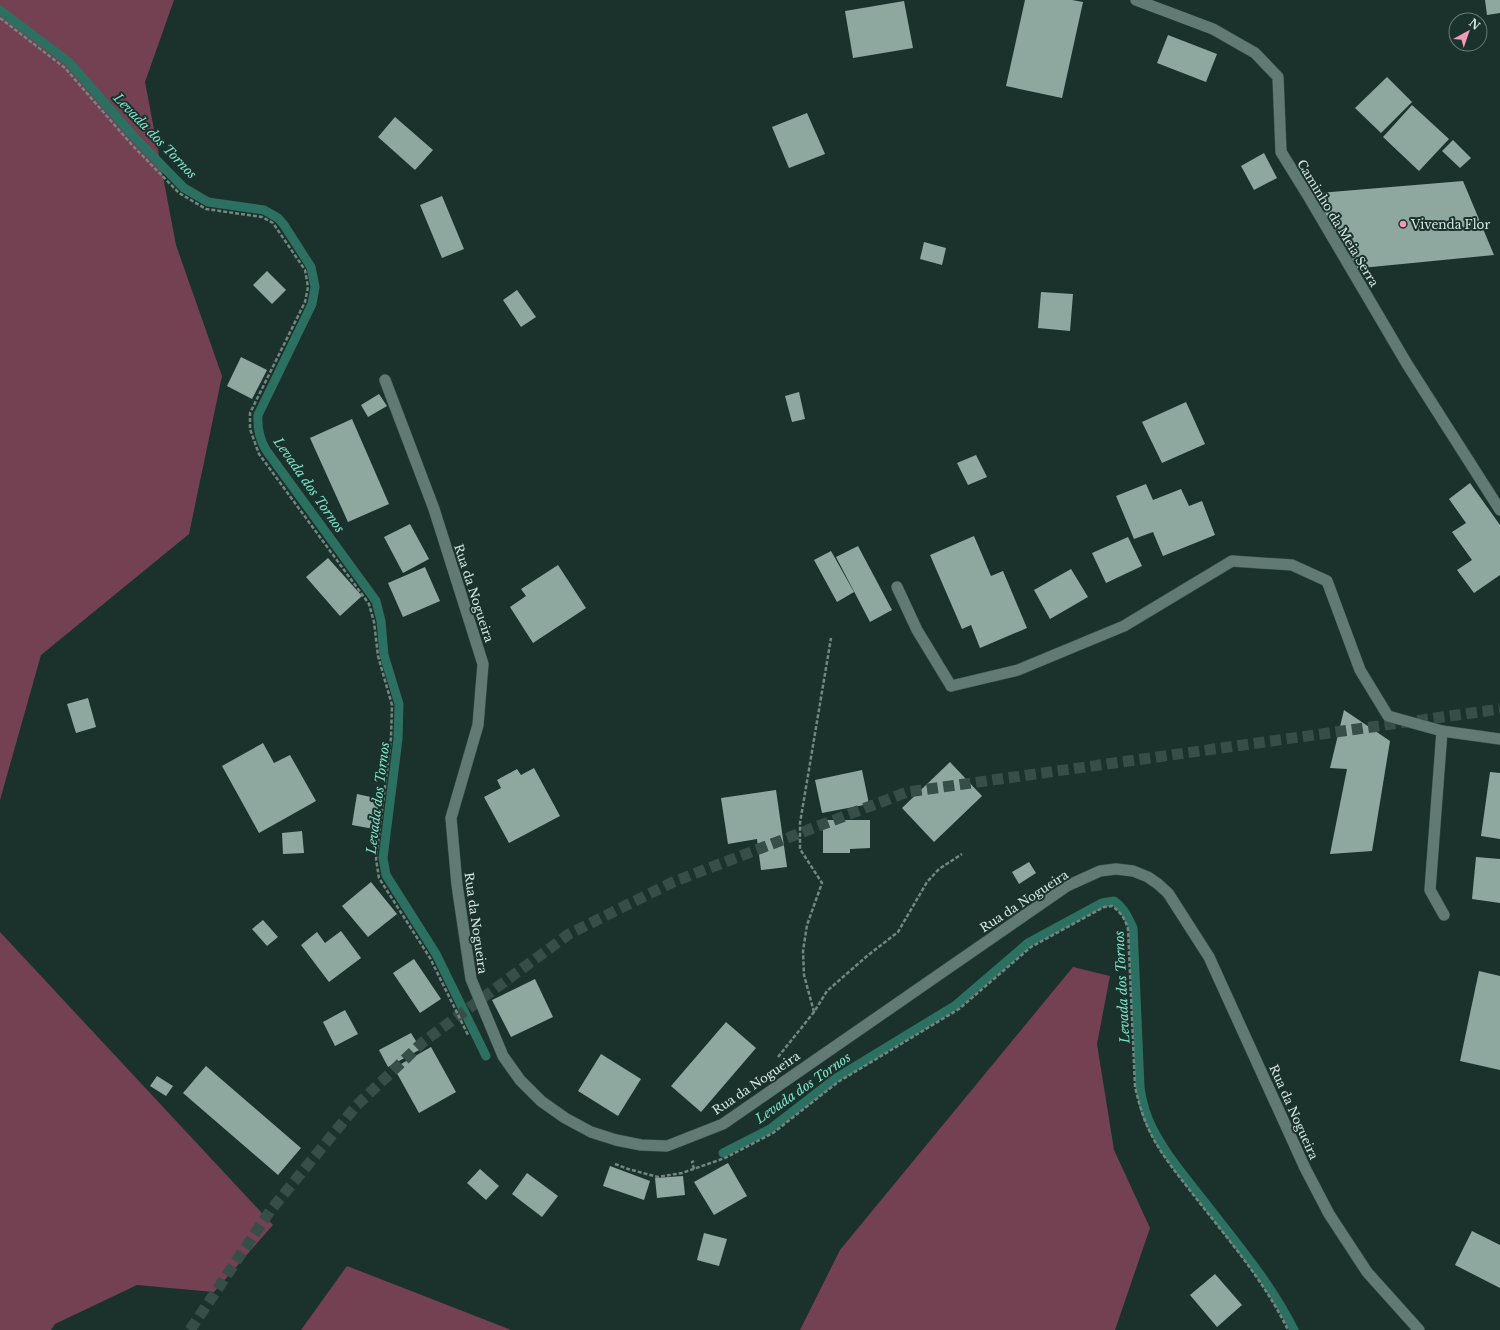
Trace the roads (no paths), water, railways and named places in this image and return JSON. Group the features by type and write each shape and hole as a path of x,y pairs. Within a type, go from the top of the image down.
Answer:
{"street":[{"name":"Caminho da Meia Serra","path":"1136,0 1219,33 1255,53 1278,77 1281,152 1407,364 1500,510"},
{"name":"Rua da Nogueira","path":"385,380 434,510 483,664 478,725 451,818 457,885 471,980 504,1056 525,1086 541,1101 565,1118 591,1132 616,1140 641,1145 667,1146 723,1124 767,1092 1067,886 1100,871 1116,869 1133,871 1148,877 1168,893 1209,957 1305,1168 1329,1214 1367,1272 1419,1330"},
{"path":"897,587 917,630 951,686 1018,670 1124,626 1232,561 1292,565 1327,581 1360,670 1388,716 1442,731 1500,739"},
{"path":"1442,731 1430,890 1444,915"}],"waterway":[{"name":"Levada dos Tornos","path":"0,10 69,62 137,140 184,188 208,202 264,210 278,218 311,267 315,287 312,304 258,415 259,433 266,450 376,601 381,621 384,655 399,704 398,739 383,858 386,875 436,954 486,1056"},
{"name":"Levada dos Tornos","path":"723,1153 770,1129 836,1078 956,1005 1028,943 1102,903 1114,901 1123,910 1133,928 1140,1087 1144,1107 1150,1122 1156,1135 1172,1160 1265,1281 1294,1330"}],"tunnel":[{"path":"190,1330 270,1211 356,1106 423,1042 569,934 673,882 907,792 1500,709"}],"place":[{"name":"Vivenda Flor","path":"1403,224"}]}
